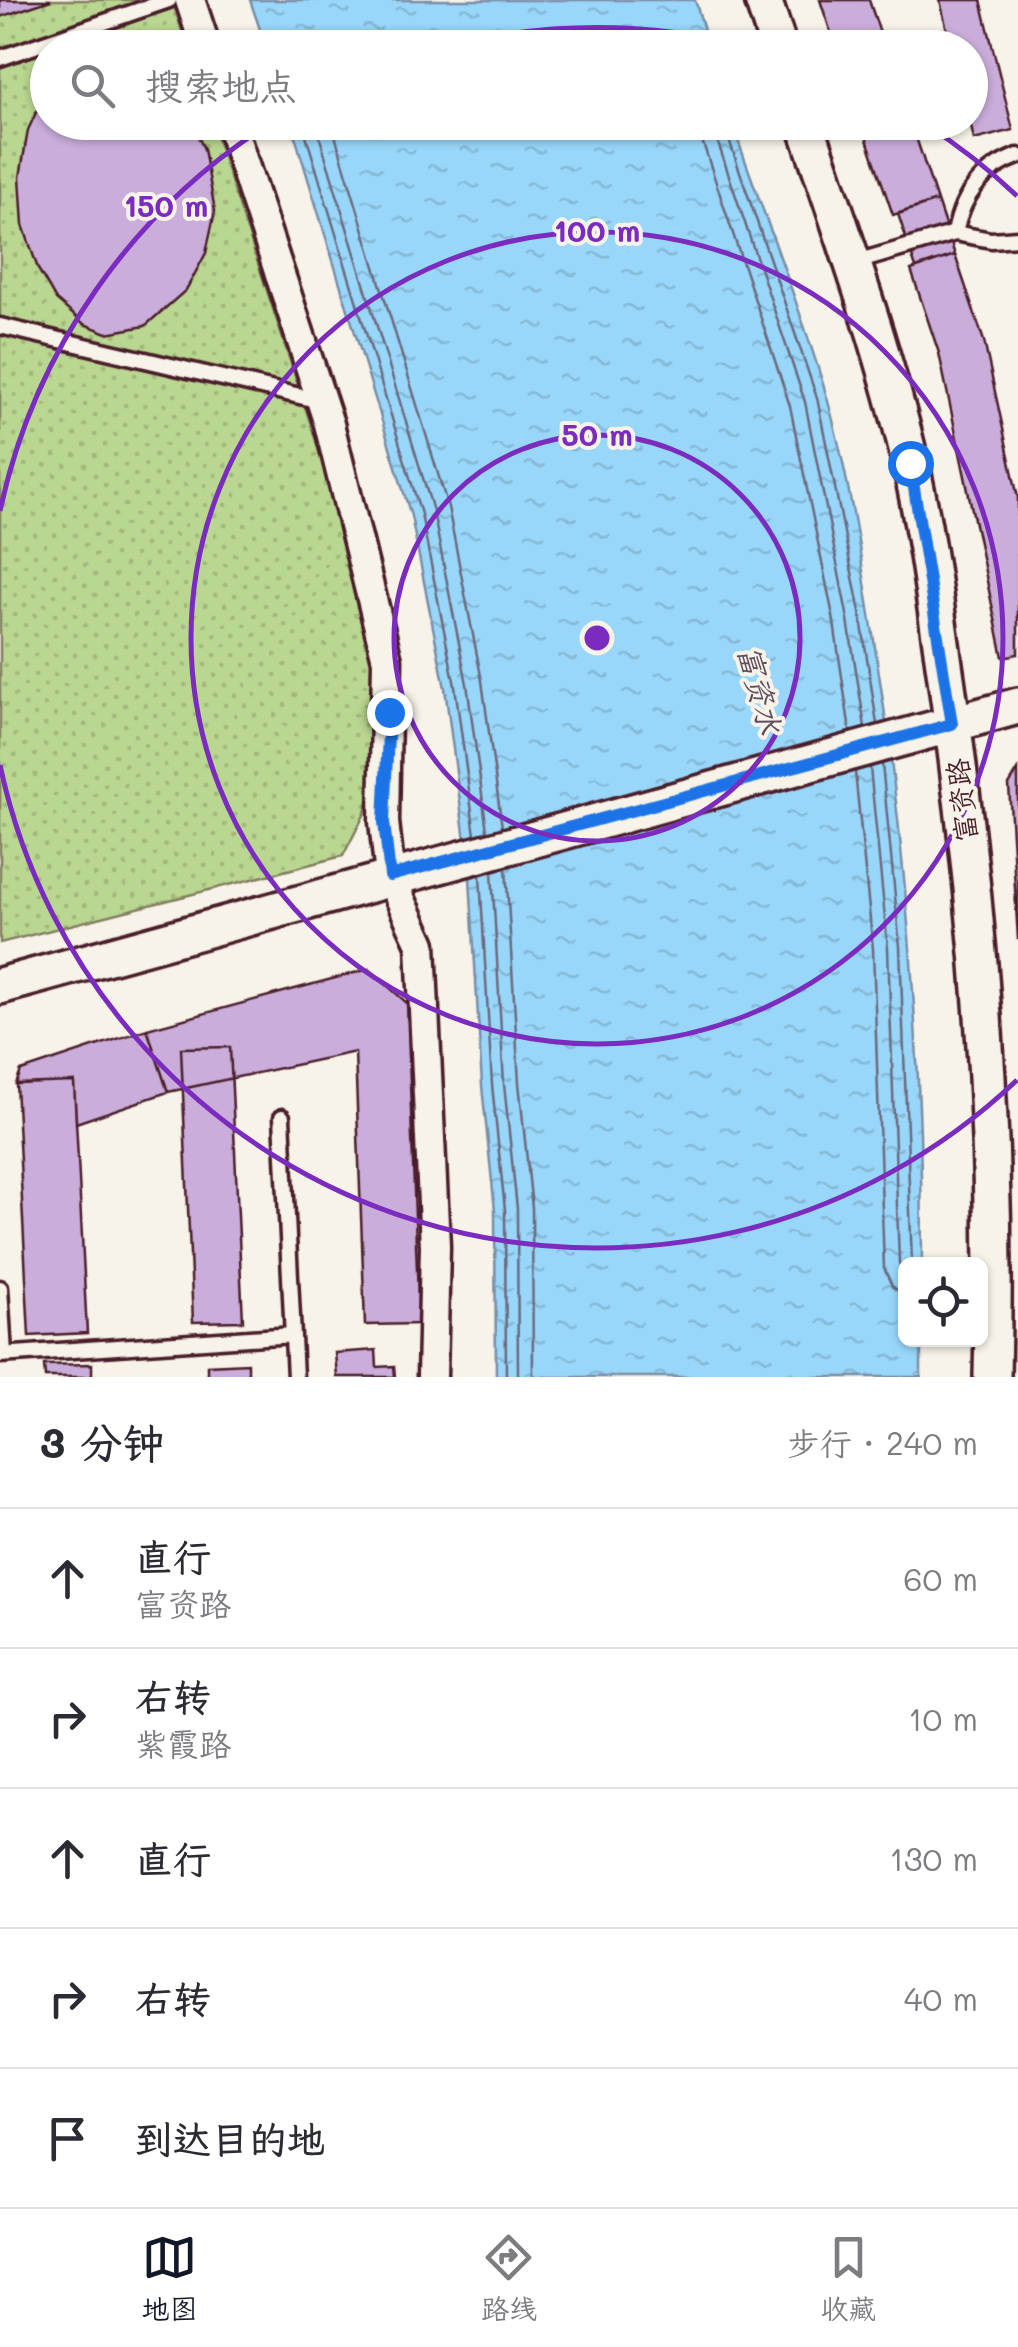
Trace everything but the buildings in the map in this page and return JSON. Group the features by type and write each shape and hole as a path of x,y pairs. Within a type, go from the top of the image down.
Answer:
{"street":[{"path":"190,0 200,30"},
{"path":"763,0 773,30"},
{"path":"236,140 322,402 355,517 387,660 384,822 405,872 421,944 435,1246 432,1377"},
{"name":"富资路","path":"811,140 853,263 910,463 952,724 971,875 990,1111 992,1377"},
{"path":"0,986 1018,706"}],"lane":[{"path":"82,30 170,0"},
{"path":"0,58 30,48"},
{"path":"954,232 966,197 978,182 1018,156"},
{"path":"853,263 954,232 991,240 1018,238"},
{"path":"0,326 322,402"},
{"path":"282,1117 295,1377"},
{"path":"0,1288 2,1355 293,1335"}],"green space":[{"path":"0,0 172,0 182,30 30,30 30,140 218,140 333,492 376,668 372,784 365,813 343,856 0,943"}],"water":[{"path":"250,0 695,0 704,30 260,30"},
{"name":"富资水","path":"296,140 738,140 826,394 848,488 875,647 904,878 919,1109 922,1257 898,1257 898,1347 921,1347 921,1377 496,1377 495,1210 482,1086 470,878 445,688 411,516"}],"route":[{"path":"389,712 384,822 390,876 952,724 910,463"}]}
